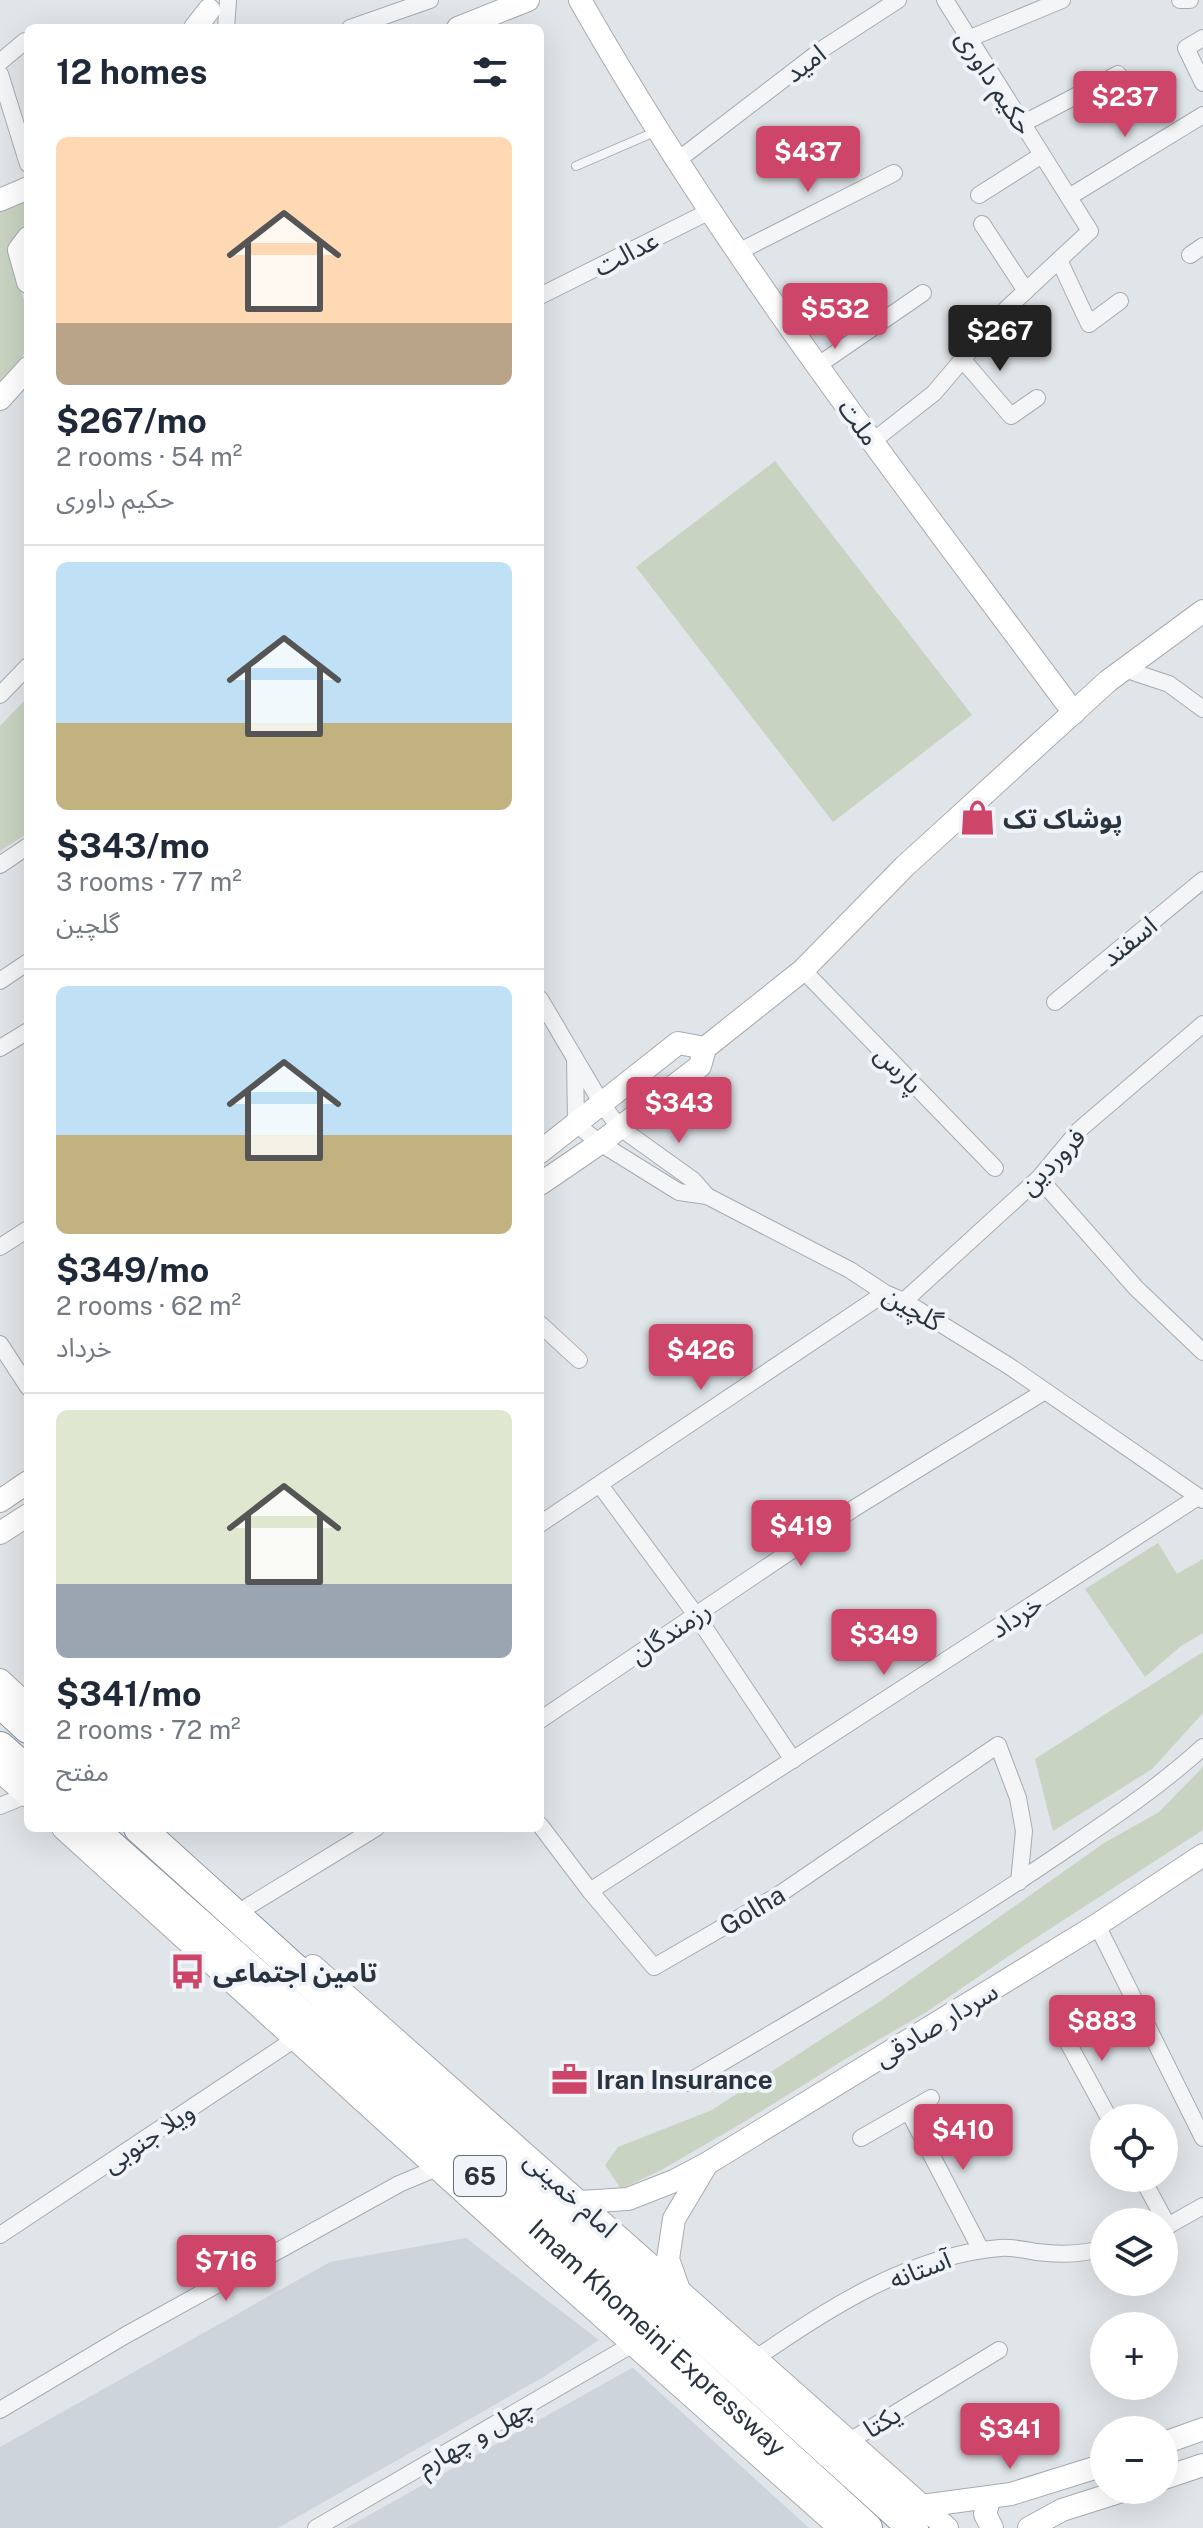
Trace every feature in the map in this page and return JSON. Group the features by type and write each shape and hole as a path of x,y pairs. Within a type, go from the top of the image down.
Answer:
{"highway":[{"path":"0,1702 24,1724"},
{"path":"0,1747 24,1768"},
{"name":"Imam Khomeini Expressway","path":"96,1832 422,2122 867,2528"},
{"name":"Imam Khomeini Expressway","path":"144,1832 918,2517"}],"main road":[{"path":"468,24 528,0"},
{"name":"ملت","path":"580,0 634,95 817,366 1074,713"},
{"path":"0,200 24,190"},
{"path":"24,243 19,250 24,268"},
{"path":"0,399 24,372"},
{"path":"544,1181 600,1143 700,1066 705,1048 803,970 905,866 1074,713 1124,669 1203,611"},
{"path":"544,1149 678,1043 705,1048"},
{"path":"0,1501 24,1485"},
{"path":"0,1533 24,1518"},
{"path":"0,1680 24,1702"},
{"path":"0,1771 24,1792"},
{"path":"67,1832 840,2528"},
{"name":"امام خمینی","path":"163,1832 848,2442 918,2517 947,2528"},
{"name":"سردار صادقی","path":"580,2202 628,2199 674,2181 708,2163 1097,1925 1203,1855"},
{"path":"679,2292 668,2259 674,2219 708,2163"},
{"path":"1178,2438 1203,2429"},
{"path":"1178,2473 1203,2465"},
{"path":"918,2517 1011,2494 1090,2469"},
{"path":"990,2497 985,2514 992,2528"},
{"path":"1029,2528 1062,2510 1090,2501"}],"street":[{"path":"361,24 430,0"},
{"name":"امید","path":"678,160 824,48 898,0"},
{"name":"حکیم داوری","path":"873,441 934,393 1026,291 1090,231 945,0"},
{"path":"968,39 1062,0"},
{"path":"1180,0 1190,0"},
{"path":"1203,38 1186,48 1203,83"},
{"path":"0,62 24,42"},
{"path":"0,74 24,151"},
{"path":"1022,124 1118,74"},
{"path":"1069,197 1203,115"},
{"path":"979,195 1042,155"},
{"path":"740,251 894,173"},
{"name":"عدالت","path":"544,294 712,210"},
{"path":"982,224 1026,291"},
{"path":"1059,260 1089,324 1120,301"},
{"path":"817,366 923,293"},
{"path":"962,359 1011,416 1037,398"},
{"path":"1124,669 1169,684 1199,700"},
{"path":"0,695 24,670"},
{"path":"0,865 24,849"},
{"name":"اسفند","path":"1055,1002 1203,880"},
{"path":"0,981 24,965"},
{"name":"پارس","path":"803,970 995,1168"},
{"name":"گلچین","path":"544,1006 619,1127 693,1180 707,1196 904,1301 1009,1366 1201,1498"},
{"name":"فروردین","path":"904,1301 1039,1178 1079,1130 1203,1024"},
{"path":"0,1048 24,1033"},
{"path":"575,1058 576,1124 600,1143 679,1192 707,1196"},
{"path":"1039,1178 1136,1288 1203,1352"},
{"path":"0,1247 24,1232"},
{"path":"544,1521 885,1293"},
{"path":"544,1328 579,1360"},
{"path":"0,1344 24,1381"},
{"name":"رزمندگان","path":"544,1717 853,1509 1045,1391"},
{"path":"600,1485 696,1615 793,1760"},
{"name":"خرداد","path":"590,1891 1201,1498"},
{"name":"Golha","path":"544,1830 654,1967 777,1896 998,1745 1018,1798 1024,1831 1019,1882"},
{"path":"687,2083 939,1934 1019,1882 1150,1793 1203,1747"},
{"path":"0,1806 24,1797"},
{"path":"247,1907 369,1832"},
{"path":"1097,1925 1203,2138"},
{"path":"1060,2028 1101,2104"},
{"name":"ویلا جنوبی","path":"0,2235 295,2039"},
{"path":"861,2138 931,2098"},
{"path":"909,2112 981,2250"},
{"path":"0,2410 126,2335 399,2184 437,2168"},
{"path":"1178,2220 1203,2206"},
{"name":"آستانه","path":"755,2359 816,2316 906,2271 965,2252 1005,2247 1083,2254 1090,2252"},
{"name":"چهل و چهارم","path":"316,2528 633,2344"},
{"name":"یکتا","path":"848,2442 999,2350"}],"lane":[{"path":"576,166 658,130"}],"shaded area":[{"path":"466,2238 599,2340 545,2376 278,2528 0,2528 0,2447 330,2262"},
{"path":"632,2368 809,2528 346,2528"}],"green space":[{"path":"24,198 24,230 9,243 13,269 24,300 24,354 0,384 0,210"},
{"path":"775,461 972,715 833,822 636,567"},
{"path":"24,701 24,836 0,851 0,726"},
{"path":"1158,1543 1177,1574 1203,1559 1203,1633 1181,1646 1145,1677 1085,1589"},
{"path":"1203,1652 1203,1713 1152,1769 1053,1831 1035,1759"},
{"path":"1203,1767 1203,1830 925,2013 663,2169 621,2189 605,2165 618,2147 712,2110 879,2002 1104,1843 1159,1812"}],"place":[{"name":"پوشاک تک","path":"977,818"},
{"name":"تامین اجتماعی","path":"187,1972"},
{"name":"Iran Insurance","path":"570,2079"}]}
